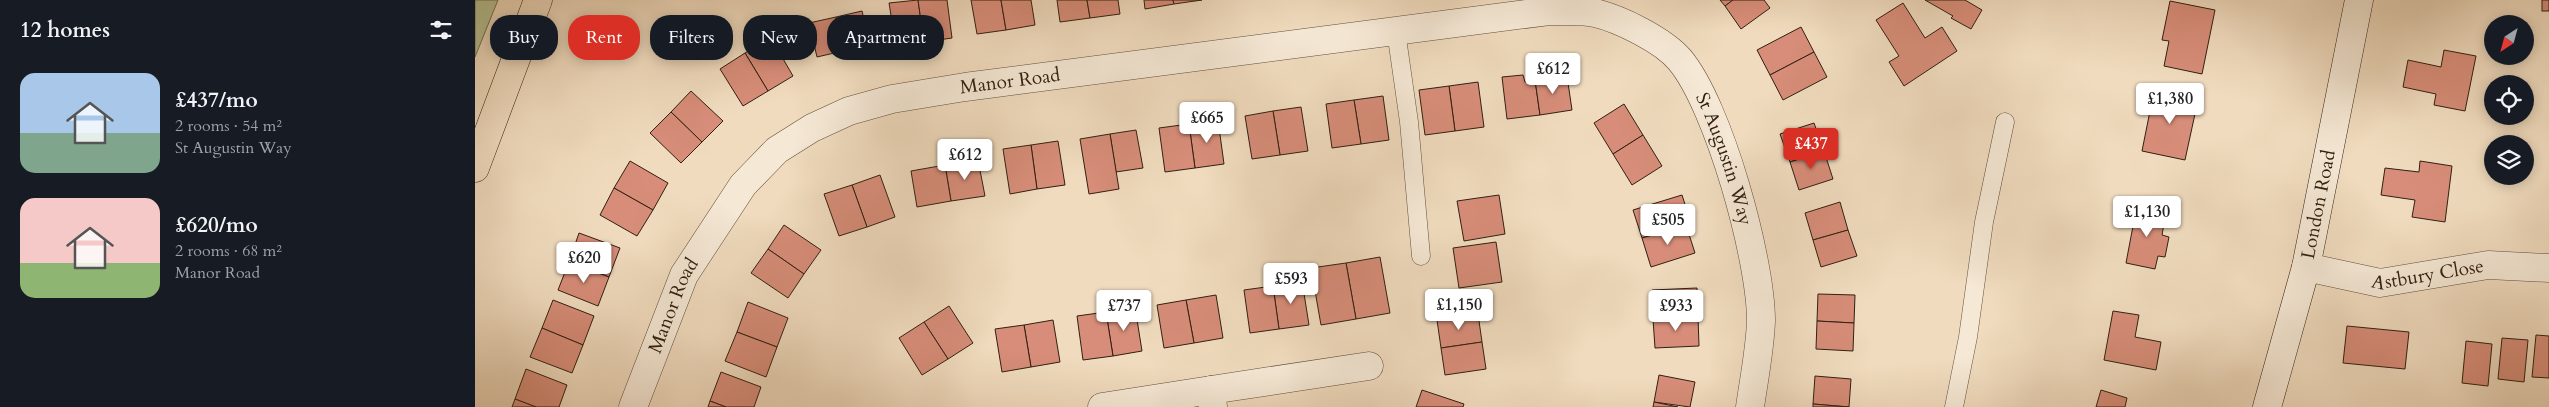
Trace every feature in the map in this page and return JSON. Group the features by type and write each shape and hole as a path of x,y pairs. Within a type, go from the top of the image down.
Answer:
{"main road":[{"path":"475,168 538,0"}],"street":[{"name":"London Road","path":"2267,407 2306,267 2359,0"},
{"name":"Manor Road","path":"633,407 684,275 743,185 777,150 812,128 849,111 892,99 965,87 1396,31 1549,6"},
{"name":"St Augustin Way","path":"1549,6 1594,13 1641,30 1679,59 1711,112 1739,201 1754,269 1761,320 1750,407"},
{"name":"Astbury Close","path":"2306,267 2381,283 2488,265 2549,268"},
{"path":"1102,407 1212,399 1369,366"}],"lane":[{"path":"1396,31 1409,122 1421,256"},
{"path":"1954,407 1968,337 1984,222 2005,122"}],"green space":[{"path":"475,0 498,0 492,15 490,15 490,20 475,57"}],"building":[{"path":"918,0 920,15 891,15 889,3"},
{"path":"918,0 947,0 952,38 944,39 944,15 920,15"},
{"path":"971,0 1001,0 1006,30 977,34"},
{"path":"1001,0 1031,0 1035,25 1006,30"},
{"path":"1057,0 1087,0 1090,18 1060,22"},
{"path":"1087,0 1118,0 1120,14 1090,18"},
{"path":"1144,0 1173,0 1174,4 1145,9"},
{"path":"1173,0 1202,0 1174,4"},
{"path":"1720,0 1733,0 1725,6"},
{"path":"1733,0 1764,0 1770,8 1741,29 1725,6"},
{"path":"1925,0 1965,0 1982,10 1971,29"},
{"path":"2542,0 2549,0 2549,11 2542,11"},
{"path":"2170,1 2215,10 2202,74 2164,66 2169,41 2162,40"},
{"path":"1903,3 1925,38 1942,27 1957,51 1904,86 1889,62 1899,56 1876,20"},
{"path":"862,11 863,15 845,15"},
{"path":"827,19 827,55 817,57 817,21"},
{"path":"1801,27 1814,52 1770,75 1757,50"},
{"path":"2444,50 2476,56 2465,111 2434,105 2436,94 2403,87 2408,60 2441,67"},
{"path":"1814,52 1827,77 1783,100 1770,75"},
{"path":"743,54 743,60 749,60 768,91 743,106 720,69"},
{"path":"749,60 784,60 793,76 768,91"},
{"path":"1523,75 1525,82 1535,80 1540,115 1507,119 1502,77"},
{"path":"1567,76 1572,110 1540,115 1535,80"},
{"path":"1478,82 1484,127 1455,131 1449,86"},
{"path":"1449,86 1455,131 1425,135 1419,90"},
{"path":"691,91 723,121 702,142 671,112"},
{"path":"2154,91 2198,100 2185,160 2142,151"},
{"path":"1383,96 1389,140 1361,144 1354,100"},
{"path":"1354,100 1361,144 1332,148 1326,104"},
{"path":"1624,104 1643,135 1613,154 1594,123"},
{"path":"1301,107 1308,151 1280,155 1273,111"},
{"path":"1273,111 1280,155 1252,159 1245,116"},
{"path":"671,112 702,142 681,163 650,133"},
{"path":"1218,120 1224,164 1195,168 1189,124"},
{"path":"1814,123 1824,151 1790,162 1780,134"},
{"path":"1189,124 1195,168 1165,172 1159,128"},
{"path":"1136,130 1143,168 1116,172 1110,134"},
{"path":"1110,134 1119,189 1089,194 1080,139"},
{"path":"1643,135 1662,166 1632,185 1613,154"},
{"path":"1058,141 1065,185 1037,189 1031,145"},
{"path":"1031,145 1037,189 1010,194 1003,149"},
{"path":"1824,151 1833,179 1799,190 1790,162"},
{"path":"978,160 985,196 951,201 945,165"},
{"path":"630,161 668,183 653,210 614,188"},
{"path":"2420,161 2452,166 2445,222 2412,217 2415,200 2381,195 2385,168 2419,172"},
{"path":"945,165 951,201 917,207 911,171"},
{"path":"880,175 895,217 867,227 852,185"},
{"path":"852,185 867,227 839,236 824,194"},
{"path":"614,188 653,210 637,236 600,215"},
{"path":"1499,195 1505,234 1464,241 1457,201"},
{"path":"1682,195 1691,223 1642,238 1633,210"},
{"path":"1840,202 1848,230 1813,240 1805,213"},
{"path":"2137,205 2166,212 2162,235 2169,237 2165,257 2158,256 2155,269 2126,263"},
{"path":"784,225 821,250 804,274 768,249"},
{"path":"1686,225 1695,253 1651,267 1642,238"},
{"path":"1848,230 1857,256 1821,267 1813,240"},
{"path":"579,233 620,248 609,277 569,262"},
{"path":"1496,242 1502,282 1459,288 1453,248"},
{"path":"768,249 804,274 788,298 751,273"},
{"path":"1380,257 1390,313 1356,319 1346,263"},
{"path":"569,262 609,277 598,306 558,290"},
{"path":"1346,263 1356,319 1321,325 1311,268"},
{"path":"1302,281 1309,325 1279,329 1273,286"},
{"path":"1273,286 1279,329 1250,333 1244,290"},
{"path":"1697,288 1698,317 1653,319 1652,290"},
{"path":"1818,294 1855,295 1854,323 1817,321"},
{"path":"1216,295 1223,338 1194,343 1186,300"},
{"path":"553,300 594,316 583,345 542,328"},
{"path":"1186,300 1194,343 1164,348 1157,305"},
{"path":"748,302 788,318 777,347 737,332"},
{"path":"949,306 973,343 948,359 924,322"},
{"path":"1135,307 1142,351 1113,356 1106,312"},
{"path":"2113,311 2139,315 2135,337 2161,342 2156,370 2104,360"},
{"path":"1106,312 1113,356 1083,360 1077,316"},
{"path":"1478,314 1482,342 1441,348 1437,320"},
{"path":"1698,317 1699,346 1655,348 1653,319"},
{"path":"1053,320 1060,362 1031,367 1024,325"},
{"path":"1817,321 1854,323 1853,351 1816,349"},
{"path":"924,322 948,359 922,375 899,338"},
{"path":"1024,325 1031,367 1002,372 995,329"},
{"path":"2347,326 2409,332 2405,369 2343,363"},
{"path":"542,328 583,345 572,373 530,357"},
{"path":"737,332 777,347 766,377 725,361"},
{"path":"2536,335 2549,336 2549,378 2532,377"},
{"path":"2502,338 2528,340 2524,382 2498,379"},
{"path":"2466,341 2492,344 2488,386 2462,383"},
{"path":"1482,342 1486,369 1445,375 1441,348"},
{"path":"526,369 567,385 559,407 536,407 515,399"},
{"path":"721,372 761,387 754,407 726,407 710,401"},
{"path":"1659,375 1695,382 1690,407 1654,402"},
{"path":"1815,376 1851,379 1849,407 1813,404"},
{"path":"1422,390 1464,404 1463,407 1416,407"},
{"path":"2101,390 2127,398 2125,407 2096,407"},
{"path":"515,399 536,407 512,407"},
{"path":"710,401 726,407 708,407"},
{"path":"1654,402 1678,407 1653,407"},
{"path":"1813,404 1849,407 1813,407"}]}
